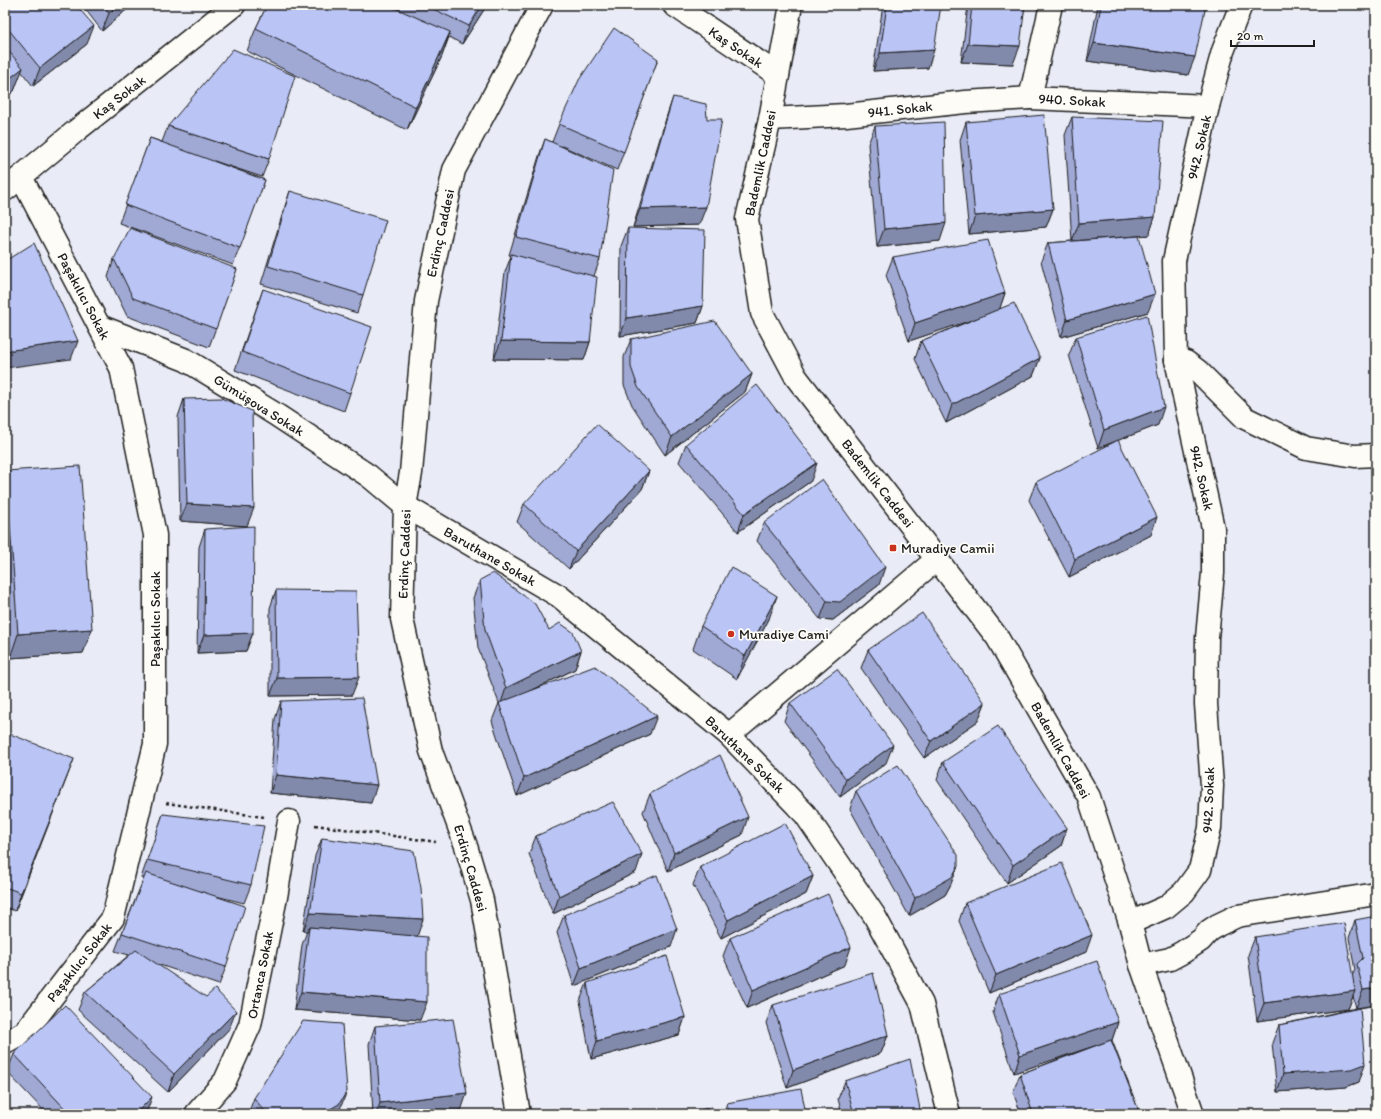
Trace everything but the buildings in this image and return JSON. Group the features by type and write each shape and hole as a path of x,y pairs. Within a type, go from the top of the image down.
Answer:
{"street":[{"name":"Kaş Sokak","path":"13,183 234,5"},
{"name":"Erdinç Caddesi","path":"519,1114 482,900 466,846 431,751 402,620 405,506 411,473 426,301 454,170 542,5"},
{"name":"Kaş Sokak","path":"674,5 778,75"},
{"name":"Bademlik Caddesi","path":"791,5 770,119 747,220 762,313 796,377 997,637 1089,797 1130,923 1140,965 1193,1114"},
{"name":"940. Sokak","path":"1051,5 1030,98 1208,106"},
{"name":"942. Sokak","path":"1130,923 1166,907 1184,892 1200,870 1210,828 1212,786 1206,704 1207,638 1213,574 1213,528 1176,360 1174,260 1208,106 1223,51 1241,5"},
{"name":"941. Sokak","path":"770,119 846,115 965,102 1030,98"},
{"name":"Paşakılıcı Sokak","path":"5,1043 25,1032 114,918 155,744 155,535 121,368 99,326 13,183"},
{"name":"Gümüşova Sokak","path":"99,326 186,360 275,414 369,476 405,506"},
{"path":"1176,360 1186,362 1198,371 1245,418 1306,448 1355,456 1376,455"},
{"name":"Baruthane Sokak","path":"405,506 559,596 729,735 805,814 874,915 922,1004 950,1114"},
{"path":"729,735 937,559"},
{"name":"Ortanca Sokak","path":"196,1114 225,1081 250,1025 276,898 289,821"},
{"path":"1140,965 1170,959 1201,940 1209,931 1218,925 1238,916 1376,894"}],"place":[{"name":"Muradiye Camii","path":"893,548"},
{"name":"Muradiye Cami","path":"731,634"}]}
